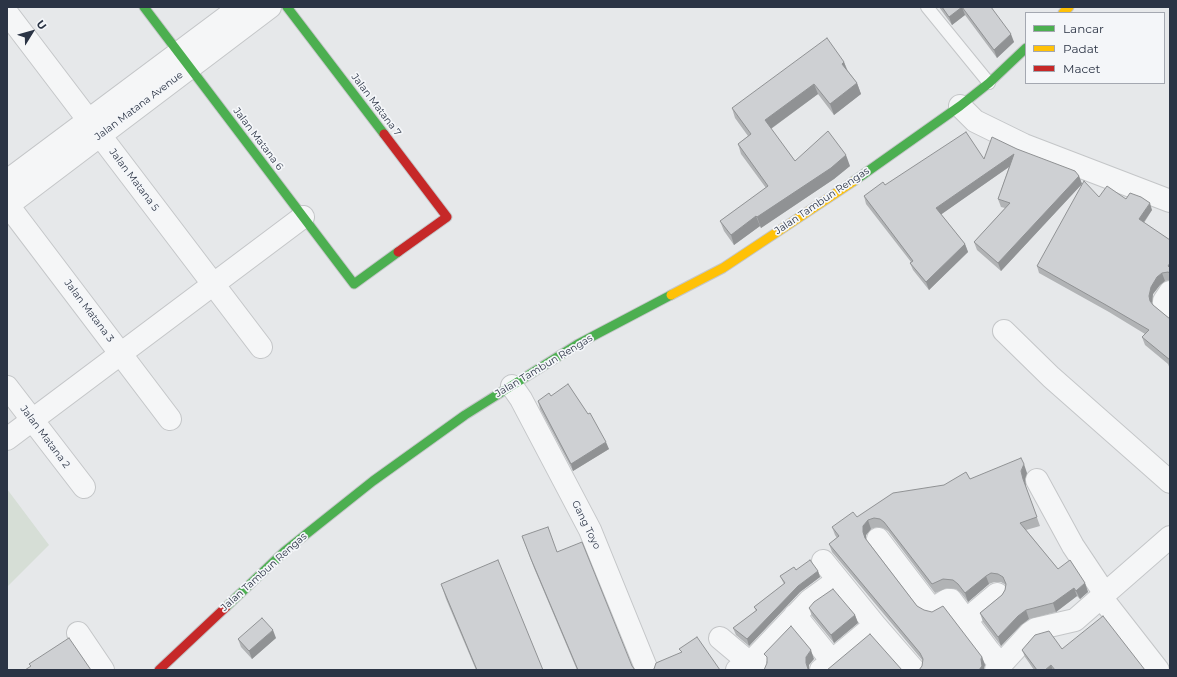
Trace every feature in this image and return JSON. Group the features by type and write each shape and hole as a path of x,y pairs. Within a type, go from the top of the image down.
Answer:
{"street":[{"name":"Jalan Matana 6","path":"144,7 354,284"},
{"name":"Jalan Matana Avenue","path":"184,60 240,7"},
{"name":"Jalan Matana Avenue","path":"7,205 94,128 184,60 270,7"},
{"name":"Jalan Matana 7","path":"287,7 447,217 354,284"},
{"name":"Jalan Matana 5","path":"7,13 261,347"},
{"name":"Jalan Tambun Rengas","path":"159,670 285,551 373,480 465,415 520,400 578,344 723,268 860,177 967,113 989,83 1025,49"},
{"path":"967,113 1024,145 1170,201"},
{"name":"Jalan Matana Avenue","path":"7,181 94,128"},
{"name":"Jalan Matana 3","path":"7,205 170,419"},
{"path":"7,438 303,217"},
{"path":"1170,292 1164,301 1164,303 1170,308"},
{"path":"1004,331 1051,377 1170,482"},
{"name":"Jalan Matana 2","path":"7,387 84,488"},
{"name":"Gang Toyo","path":"520,400 590,530 647,670"},
{"path":"1037,480 1073,546 1103,596 1158,670"},
{"path":"878,539 930,607 934,608 949,599 989,651 999,667 1030,633 1036,629 1073,622 1170,537"},
{"path":"824,561 875,625 914,670"},
{"path":"720,638 748,668 794,615 809,601 838,580"},
{"path":"966,620 997,594"},
{"path":"794,615 827,665 875,625"},
{"path":"78,632 103,670"}],"lane":[{"path":"927,7 989,83"}],"shaded area":[{"path":"7,489 49,545 7,587"}],"building":[{"path":"942,7 962,7 949,17"},
{"path":"962,7 991,7 1011,34 994,50"},
{"path":"827,38 844,62 842,64 857,83 830,104 814,84 765,120 795,161 828,131 846,155 831,168 757,217 756,216 731,235 720,221 768,186 738,144 751,134 732,108"},
{"path":"966,132 984,159 992,137 1017,149 1075,171 1079,176 998,263 974,242 1010,203 998,199 1014,154 936,208 965,244 926,282 910,263 913,261 864,196 883,182 885,185"},
{"path":"1084,181 1099,197 1107,186 1126,199 1130,193 1141,197 1150,203 1139,219 1170,240 1170,263 1168,266 1170,268 1170,273 1162,273 1157,277 1151,287 1149,296 1153,305 1170,319 1170,360 1142,337 1149,330 1037,266"},
{"path":"568,384 588,414 590,413 606,442 571,464 538,401 549,393 551,396"},
{"path":"1021,458 1024,464 1021,471 1023,479 1037,517 1020,523 1058,569 1070,560 1085,583 1076,591 1074,588 1053,603 1026,610 1018,616 998,637 980,613 1002,595 1006,584 1003,577 998,574 991,573 965,593 953,580 943,579 932,584 884,522 880,519 874,518 868,520 863,526 865,538 917,606 932,612 943,606 982,657 982,666 979,670 919,670 922,666 923,659 920,653 829,544 839,536 832,527 853,512 857,517 893,493 944,485 966,472 970,479"},
{"path":"548,527 557,552 582,542 632,666 635,670 578,670 522,536"},
{"path":"498,560 543,670 477,670 441,584"},
{"path":"810,560 818,571 798,586 747,639 733,628 757,610 754,607 785,583 780,576 794,567 796,570"},
{"path":"833,589 855,615 831,635 809,608 814,602"},
{"path":"1103,616 1145,670 1055,670 1051,665 1045,670 1037,670 1022,650 1035,635 1049,631 1062,649"},
{"path":"262,618 273,630 249,651 238,639"},
{"path":"791,626 811,650 806,657 806,663 809,670 764,670 767,663 767,657 764,654"},
{"path":"870,634 902,670 827,670"},
{"path":"697,637 720,670 652,670 654,669 656,663 682,652 679,649"},
{"path":"69,638 91,670 25,670 31,666 29,664"}],"traffic: fast":[{"path":"144,7 354,284 398,252"},
{"path":"287,7 384,134"},
{"path":"854,181 960,106 989,83 1025,49"},
{"path":"226,607 285,551 373,481 465,415 578,344 671,295"}],"traffic: slow":[{"path":"1064,12 1069,7"},
{"path":"671,295 723,268 854,181"}],"traffic: jam":[{"path":"384,134 447,217 398,252"},
{"path":"159,670 226,607"}]}
